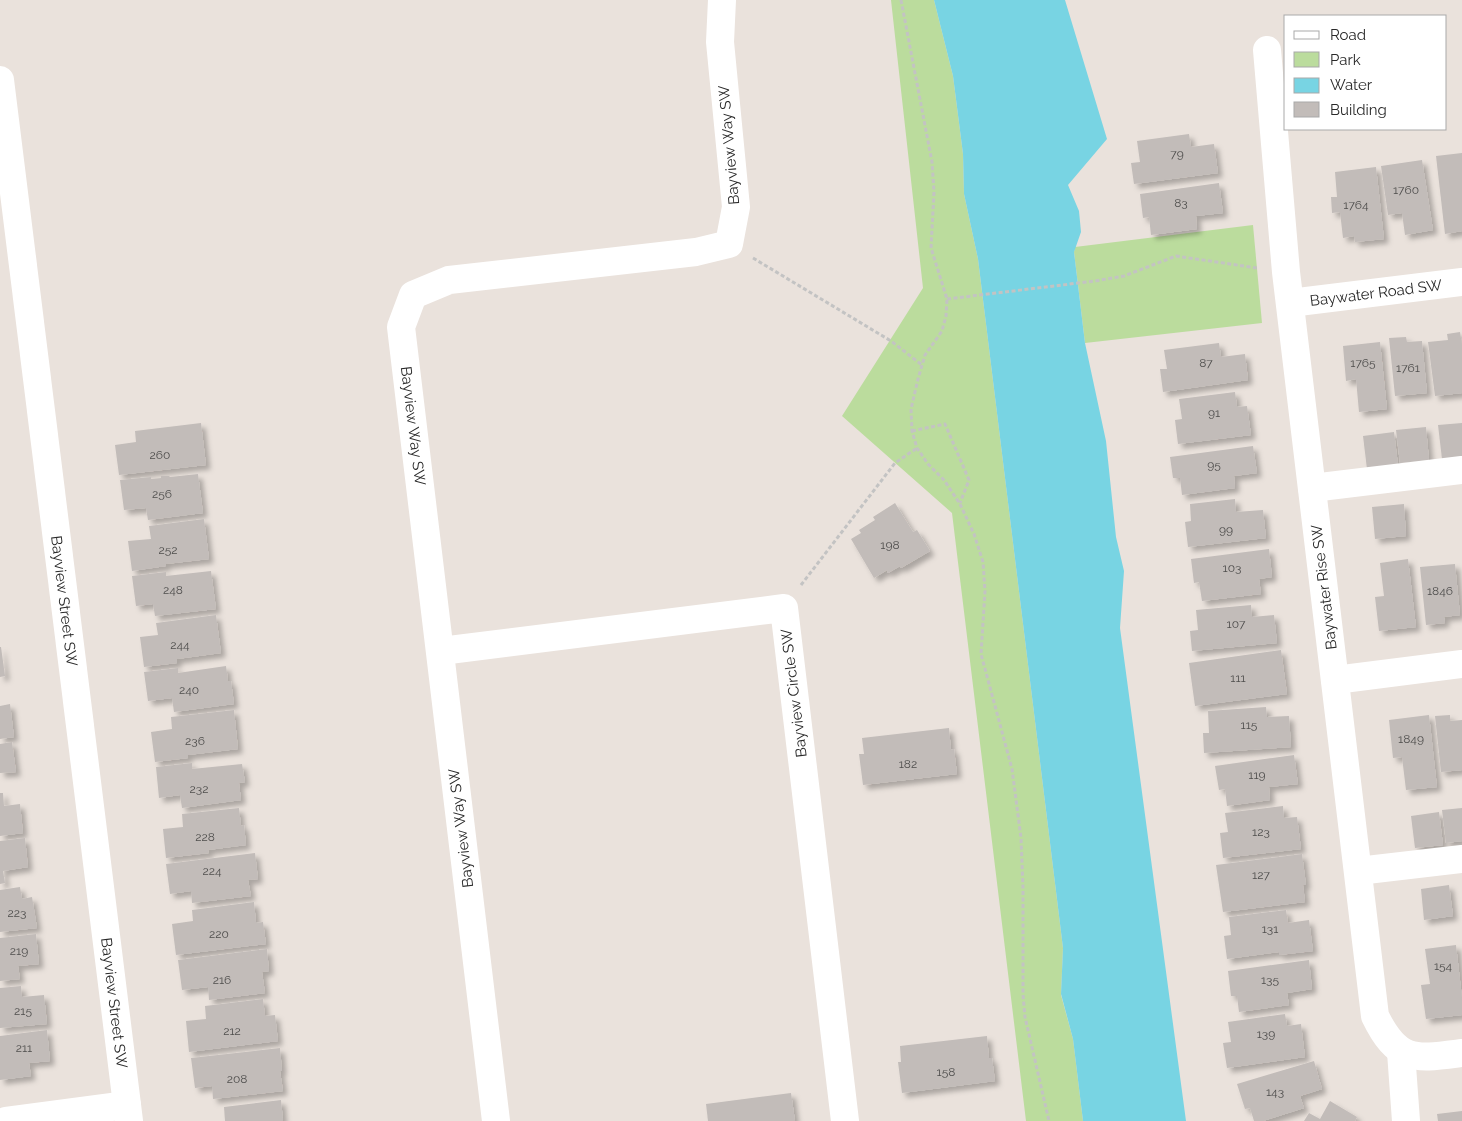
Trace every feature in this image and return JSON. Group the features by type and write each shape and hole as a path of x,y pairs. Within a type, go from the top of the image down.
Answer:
{"street":[{"name":"Bayview Way SW","path":"496,1121 401,327 413,296 449,280 696,252 729,244 736,207 720,42 722,0"},
{"name":"Baywater Rise SW","path":"1267,50 1286,272 1375,1016 1384,1035 1401,1052"},
{"name":"Bayview Street SW","path":"0,80 11,260 128,1113"},
{"name":"Baywater Road SW","path":"1290,303 1462,282"},
{"path":"1312,488 1462,470"},
{"name":"Bayview Circle SW","path":"441,651 784,608 845,1121"},
{"path":"1335,680 1462,664"},
{"path":"1358,871 1462,859"},
{"path":"1406,1121 1401,1052 1420,1057 1462,1053"},
{"path":"6,1121 128,1113"}],"path":[{"path":"901,0 932,162 934,192 931,248 946,299 946,316 942,331 925,355 913,399 911,409 912,430 916,448 928,464 944,480 960,504 974,534 983,562 985,591 981,654 1012,769 1021,838 1025,1018 1049,1121"},
{"path":"729,244 891,341 922,366"},
{"path":"946,299 1124,276 1176,256 1286,272"},
{"path":"912,430 945,424 969,480 960,504"},
{"path":"784,608 896,463 916,448"}],"green space":[{"path":"891,0 934,0 953,76 963,154 964,194 978,259 1063,948 1061,995 1073,1039 1083,1121 1026,1121 952,513 842,416 923,288"},
{"path":"1253,225 1262,323 1085,343 1074,252 1075,247"}],"water":[{"path":"934,0 1065,0 1107,139 1068,185 1079,211 1081,232 1074,252 1085,343 1106,441 1116,537 1124,571 1120,628 1186,1121 1083,1121 1073,1039 1061,994 1063,948 978,259 964,194 963,154 953,76"}],"building":[{"path":"1189,134 1191,147 1214,144 1218,173 1134,184 1131,163 1140,162 1137,141"},
{"path":"1462,153 1462,231 1445,234 1436,156"},
{"path":"1422,160 1433,230 1405,235 1402,213 1388,215 1381,166"},
{"path":"1376,167 1384,239 1355,242 1354,236 1343,238 1340,212 1332,213 1331,197 1337,197 1335,172"},
{"path":"1219,183 1223,213 1196,216 1197,229 1151,235 1149,217 1143,218 1140,194"},
{"path":"1460,332 1462,345 1462,393 1435,396 1428,342 1448,340 1447,334"},
{"path":"1406,337 1407,342 1422,341 1427,393 1395,396 1389,338"},
{"path":"1380,342 1387,409 1359,412 1356,379 1346,381 1343,346"},
{"path":"1219,343 1221,357 1245,354 1248,380 1163,392 1160,369 1167,369 1164,350"},
{"path":"1235,392 1237,407 1247,406 1251,435 1178,444 1175,420 1182,419 1179,399"},
{"path":"201,423 206,465 119,475 115,445 136,442 135,431"},
{"path":"1462,423 1462,456 1442,459 1438,425"},
{"path":"1426,427 1429,460 1400,463 1396,430"},
{"path":"1394,432 1398,465 1367,469 1363,436"},
{"path":"1253,446 1257,473 1234,476 1235,488 1182,495 1180,478 1173,478 1170,457"},
{"path":"198,474 203,513 148,520 146,508 124,510 120,480"},
{"path":"1235,499 1236,512 1263,510 1266,538 1188,547 1185,522 1191,521 1190,504"},
{"path":"895,503 913,532 917,530 930,551 901,568 900,566 888,573 887,570 874,578 851,539 861,533 859,530 875,520 873,517"},
{"path":"1404,504 1406,536 1375,539 1372,507"},
{"path":"204,519 209,559 166,564 166,566 132,571 128,541 151,539 149,526"},
{"path":"1269,549 1272,577 1259,579 1261,594 1202,601 1199,582 1194,583 1191,559"},
{"path":"1408,559 1416,627 1379,631 1375,597 1384,596 1380,563"},
{"path":"1455,564 1460,615 1444,617 1445,623 1426,625 1420,567"},
{"path":"211,571 216,609 155,616 153,604 136,606 132,576 166,572 166,576"},
{"path":"1251,605 1252,617 1274,615 1277,643 1192,651 1190,631 1198,630 1196,610"},
{"path":"216,615 221,653 177,659 177,663 144,667 140,637 158,635 156,623"},
{"path":"0,647 5,676 0,677"},
{"path":"1281,650 1287,694 1195,706 1189,663"},
{"path":"226,666 228,681 231,681 234,704 174,712 172,698 148,701 144,672 178,668 178,673"},
{"path":"10,704 14,737 0,739 0,706"},
{"path":"1266,707 1267,717 1289,716 1291,747 1204,753 1203,733 1209,733 1208,711"},
{"path":"234,710 238,749 188,755 188,758 155,762 151,732 172,729 171,717"},
{"path":"1429,715 1437,787 1406,790 1402,757 1393,758 1389,720"},
{"path":"1450,715 1450,721 1462,720 1462,770 1441,772 1435,716"},
{"path":"949,728 951,750 954,749 957,774 863,785 859,754 864,754 862,738"},
{"path":"12,742 16,772 0,773 0,744"},
{"path":"1294,755 1298,784 1269,787 1270,800 1227,806 1225,789 1219,790 1215,766"},
{"path":"192,763 192,769 242,764 245,782 239,783 241,800 182,808 180,795 159,798 156,767"},
{"path":"0,793 3,793 4,806 20,804 23,833 0,836"},
{"path":"1283,806 1284,818 1297,817 1301,849 1223,858 1220,833 1228,832 1225,813"},
{"path":"239,808 241,826 244,825 246,845 208,850 209,853 166,858 163,829 183,827 182,814"},
{"path":"1462,808 1462,841 1446,843 1442,810"},
{"path":"1439,812 1443,845 1415,848 1411,816"},
{"path":"25,838 28,867 3,871 5,883 0,884 0,841"},
{"path":"255,853 258,879 248,880 251,896 192,903 191,891 170,894 166,864"},
{"path":"1302,854 1306,885 1303,885 1305,902 1223,912 1216,865"},
{"path":"1449,885 1453,916 1424,920 1421,889"},
{"path":"20,887 22,899 32,897 37,928 0,932 0,890"},
{"path":"254,902 256,923 263,922 266,944 176,955 172,924 193,921 192,910"},
{"path":"1286,910 1288,923 1309,920 1313,951 1279,955 1279,952 1227,959 1224,936 1231,935 1229,917"},
{"path":"36,934 39,964 18,966 20,979 0,981 0,938"},
{"path":"1456,945 1462,1015 1426,1019 1421,985 1430,984 1425,949"},
{"path":"267,949 269,971 262,972 265,993 209,1000 208,987 182,990 178,960"},
{"path":"1309,960 1312,989 1287,993 1289,1005 1239,1012 1237,996 1231,996 1228,971"},
{"path":"21,986 22,997 44,995 47,1024 0,1028 0,988"},
{"path":"263,999 265,1016 275,1015 278,1041 189,1052 186,1021 206,1019 205,1006"},
{"path":"1285,1014 1287,1026 1301,1024 1305,1057 1227,1068 1223,1043 1231,1042 1228,1022"},
{"path":"47,1030 50,1061 29,1063 31,1076 0,1080 0,1036"},
{"path":"987,1036 989,1058 992,1058 995,1081 902,1093 898,1062 901,1062 900,1046"},
{"path":"280,1048 282,1071 280,1071 283,1091 213,1099 212,1086 195,1088 191,1058"},
{"path":"1314,1061 1322,1089 1300,1096 1304,1108 1263,1121 1254,1121 1250,1108 1245,1109 1237,1084"},
{"path":"791,1093 795,1121 708,1121 706,1104"},
{"path":"281,1100 283,1121 225,1121 224,1107"},
{"path":"1330,1101 1357,1117 1355,1121 1304,1121 1309,1113 1320,1119"},
{"path":"1462,1111 1462,1121 1438,1121 1437,1114"}]}
